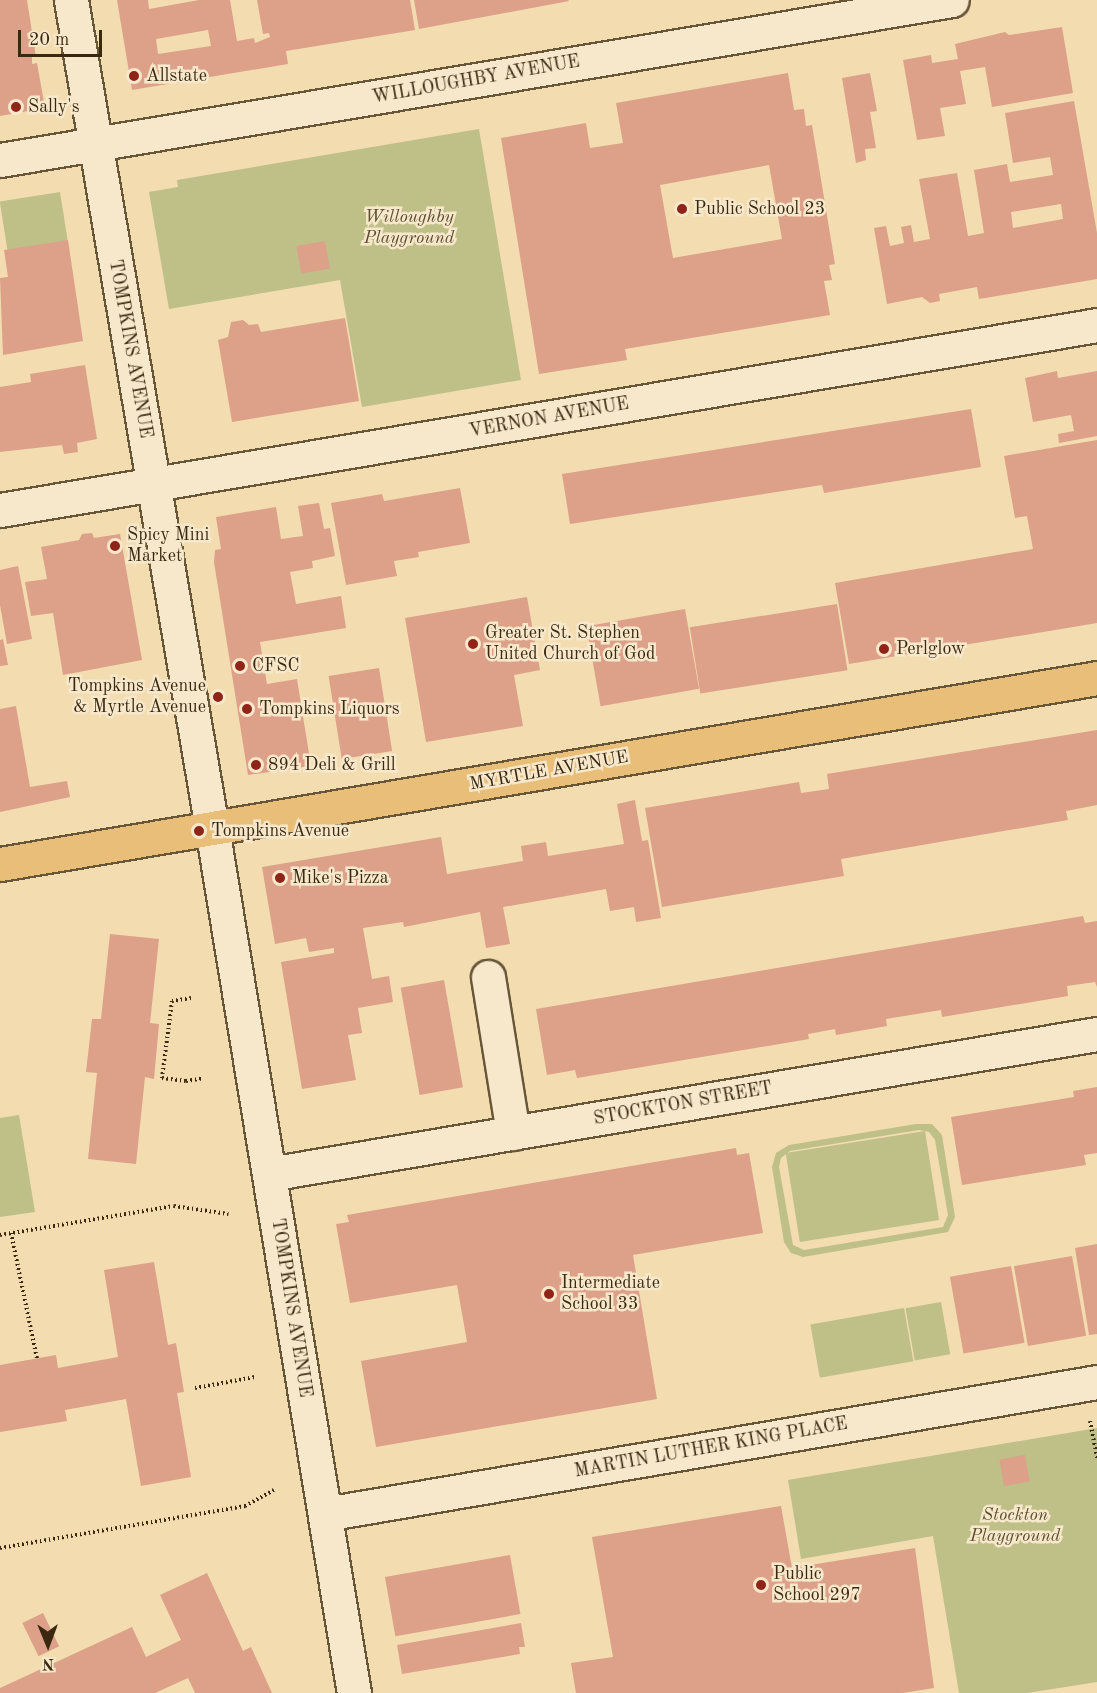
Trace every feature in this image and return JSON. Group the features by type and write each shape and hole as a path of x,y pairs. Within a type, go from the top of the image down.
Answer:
{"main road":[{"name":"MYRTLE AVENUE","path":"0,864 1097,678"}],"street":[{"name":"TOMPKINS AVENUE","path":"70,0 212,828 354,1693"},
{"name":"WILLOUGHBY AVENUE","path":"0,160 952,0"},
{"name":"VERNON AVENUE","path":"0,510 1097,325"},
{"path":"488,977 513,1133"},
{"name":"STOCKTON STREET","path":"269,1174 1097,1034"},
{"name":"MARTIN LUTHER KING PLACE","path":"325,1515 1097,1382"}],"path":[{"path":"191,998 172,1001 162,1078 186,1081 204,1078"},
{"path":"0,1235 174,1206 228,1214"},
{"path":"11,1233 37,1358"},
{"path":"195,1388 255,1377"},
{"path":"1090,1420 1097,1458"},
{"path":"0,1548 245,1506 274,1490"}],"green space":[{"name":"Willoughby Playground","path":"479,129 521,380 362,407 340,280 169,309 149,192 178,187 177,180"},
{"path":"60,192 68,240 7,250 0,202"},
{"path":"19,1115 35,1212 0,1217 0,1118"},
{"path":"916,1124 932,1124 942,1135 955,1217 948,1232 803,1257 791,1253 784,1242 772,1167 776,1153 789,1145","holes":["919,1130 929,1132 935,1140 948,1215 943,1227 804,1250 793,1245 779,1167 781,1158 790,1151"]},
{"path":"925,1131 939,1220 800,1242 786,1153"},
{"path":"941,1302 950,1354 915,1360 906,1308"},
{"path":"904,1308 913,1361 820,1378 810,1324"},
{"name":"Stockton Playground","path":"1097,1428 1097,1682 1027,1693 959,1693 933,1536 801,1559 788,1480"}],"building":[{"path":"0,0 27,0 32,32 27,33 28,39 33,38 36,57 32,57 32,64 37,63 45,108 0,116"},
{"path":"117,0 148,0 149,9 199,0 230,0 237,41 254,38 255,43 270,37 269,33 263,34 257,0 410,0 415,30 286,51 288,64 132,90","holes":["208,30 211,46 158,54 156,39"]},
{"path":"414,0 568,0 569,1 419,29"},
{"path":"1062,27 1073,93 992,107 985,67 960,71 966,104 940,108 945,136 917,140 903,60 931,55 932,63 958,59 955,44 1005,32 1009,35"},
{"name":"Public School 23","path":"788,73 794,110 804,109 806,126 812,125 835,264 829,265 832,280 824,281 830,315 625,349 627,360 539,374 501,138 586,123 590,148 623,143 616,103","holes":["769,165 782,239 673,258 660,185"]},
{"path":"870,73 877,111 870,112 876,148 865,149 866,160 856,163 842,78"},
{"path":"1074,101 1097,233 1097,279 979,299 977,287 939,294 940,301 930,303 922,297 887,304 874,228 886,226 890,246 904,243 901,227 911,225 914,242 930,239 919,179 957,173 968,236 984,233 974,170 1007,164 1010,182 1053,175 1050,157 1013,163 1005,113","holes":["1061,204 1063,219 1013,228 1011,212"]},
{"path":"68,240 83,341 3,355 0,278 8,277 4,250"},
{"path":"325,241 330,269 301,274 296,246"},
{"path":"345,318 359,401 232,422 218,340 228,337 231,322 243,320 249,325 258,324 261,332"},
{"path":"85,365 97,439 77,443 78,452 64,454 62,445 0,452 0,387 31,382 30,374"},
{"path":"1057,371 1058,378 1097,371 1097,436 1059,443 1058,434 1074,431 1071,415 1033,422 1025,378"},
{"path":"971,409 981,467 824,493 822,485 570,524 562,474"},
{"path":"1097,440 1097,623 849,664 835,583 1033,549 1027,516 1015,518 1004,456"},
{"path":"460,488 470,543 418,552 419,557 394,561 397,576 346,585 331,503 382,494 384,501"},
{"path":"319,503 324,529 330,528 335,556 312,561 313,568 290,572 296,604 341,596 346,628 260,642 267,684 297,679 311,766 248,775 214,562 215,550 221,549 216,517 276,507 281,539 303,536 298,506"},
{"path":"92,533 94,538 120,534 142,660 63,675 53,613 31,616 25,582 47,579 41,547 79,540 82,534"},
{"path":"18,566 32,639 7,644 0,605 0,570"},
{"name":"Greater St. Stephen United Church of God","path":"527,597 540,670 514,675 523,726 426,742 405,618"},
{"path":"837,604 847,670 700,693 690,627"},
{"path":"685,609 699,689 601,706 587,626"},
{"path":"3,639 8,665 0,666 0,640"},
{"path":"379,668 392,751 342,759 329,676"},
{"path":"16,706 30,787 67,781 70,797 0,812 0,709"},
{"path":"1097,730 1097,805 1066,811 1068,820 841,859 844,876 662,907 645,808 799,782 801,793 829,789 827,774"},
{"path":"635,800 642,841 648,840 661,918 636,922 634,907 610,911 606,889 503,907 510,944 486,948 480,912 404,927 403,922 363,928 372,979 389,976 393,1002 358,1008 362,1033 348,1035 356,1080 302,1089 281,962 334,953 334,948 309,952 306,938 275,944 262,867 441,837 447,874 523,861 521,846 546,842 548,856 624,844 617,804"},
{"path":"1083,916 1085,923 1097,921 1097,987 1095,982 1067,986 1068,996 942,1017 941,1010 886,1019 887,1026 836,1035 835,1029 808,1034 809,1039 577,1078 575,1070 547,1075 536,1009"},
{"path":"110,934 159,939 150,1023 159,1024 154,1079 145,1077 136,1164 88,1159 97,1073 86,1072 92,1019 101,1019"},
{"path":"444,980 463,1087 420,1095 401,988"},
{"path":"1097,1087 1097,1153 1084,1155 1086,1165 962,1185 951,1117 1074,1097 1073,1091"},
{"name":"Intermediate School 33","path":"736,1148 737,1155 749,1153 763,1233 633,1255 657,1399 376,1447 361,1361 467,1342 457,1285 350,1303 336,1224 349,1222 347,1215"},
{"path":"1097,1244 1097,1334 1089,1335 1075,1248"},
{"path":"1072,1256 1086,1336 1028,1346 1014,1266"},
{"path":"154,1262 168,1345 176,1343 184,1392 177,1393 191,1477 141,1486 126,1399 65,1410 67,1421 0,1432 0,1365 56,1355 58,1368 118,1357 104,1270"},
{"path":"1011,1266 1025,1343 963,1354 950,1277"},
{"path":"1025,1455 1030,1482 1004,1486 999,1460"},
{"name":"Public School 297","path":"781,1506 792,1568 915,1548 934,1688 903,1693 576,1693 571,1663 613,1657 592,1537"},
{"path":"510,1555 520,1614 395,1636 385,1577"},
{"path":"207,1573 243,1651 251,1647 272,1693 195,1693 188,1678 155,1693 0,1693 0,1688 132,1627 146,1657 181,1640 160,1595"},
{"path":"43,1613 59,1646 39,1656 22,1623"},
{"path":"521,1623 525,1647 519,1647 520,1654 402,1674 397,1645"}],"place":[{"name":"Allstate","path":"134,76"},
{"name":"Sally's","path":"16,107"},
{"name":"Public School 23","path":"682,209"},
{"name":"Spicy Mini Market","path":"115,546"},
{"name":"Greater St. Stephen United Church of God","path":"473,644"},
{"name":"Perlglow","path":"884,649"},
{"name":"CFSC","path":"240,666"},
{"name":"Tompkins Avenue & Myrtle Avenue","path":"218,697"},
{"name":"Tompkins Liquors","path":"247,709"},
{"name":"894 Deli & Grill","path":"256,765"},
{"name":"Tompkins Avenue","path":"199,831"},
{"name":"Mike's Pizza","path":"280,878"},
{"name":"Intermediate School 33","path":"549,1294"},
{"name":"Public School 297","path":"761,1585"}]}
